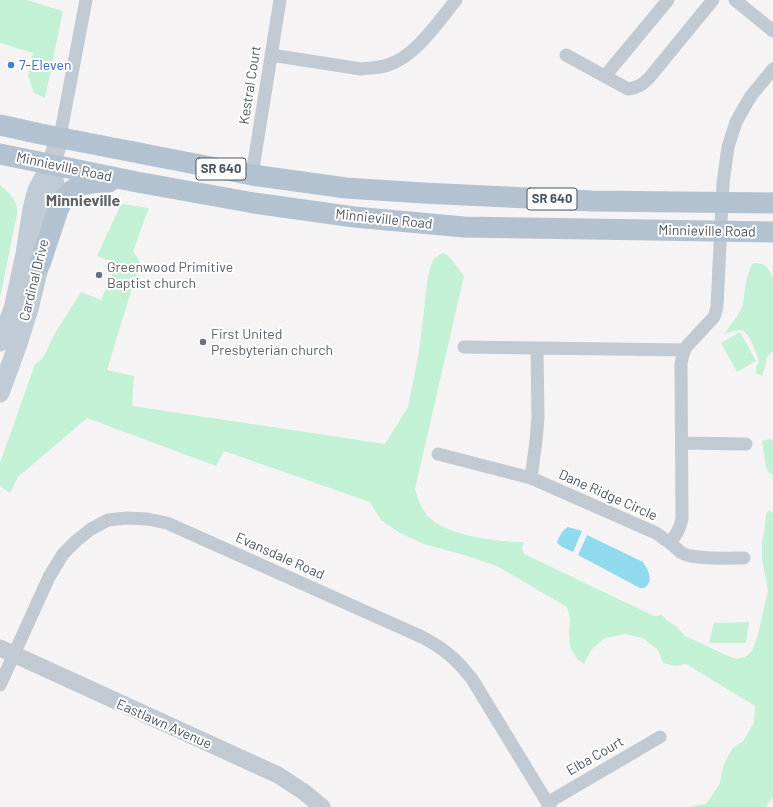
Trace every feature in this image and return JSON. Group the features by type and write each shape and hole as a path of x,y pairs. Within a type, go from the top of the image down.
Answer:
{"main road":[{"name":"Minnieville Road","path":"0,125 252,175 346,188 423,193 591,200 773,202"},
{"name":"Cardinal Drive","path":"0,342 13,309 37,190 51,164 60,138"},
{"name":"Minnieville Road","path":"0,154 137,182 254,203 383,220 457,226 773,232"},
{"name":"Cardinal Drive","path":"0,393 18,344 40,264 55,184 51,164"},
{"path":"40,264 58,210 62,201 72,190 88,183 137,182"}],"street":[{"path":"60,138 86,0"},
{"name":"Kestral Court","path":"252,175 280,0"},
{"path":"271,55 361,69 388,65 410,54 456,0"},
{"path":"605,76 668,0"},
{"path":"566,55 628,88 636,88 643,84 713,0"},
{"path":"735,0 773,31"},
{"path":"670,543 678,532 682,519 681,364 684,350 688,344 714,317 716,312 718,300 723,183 728,147 736,122 751,96 773,69"},
{"path":"464,347 684,350"},
{"path":"531,478 538,422 537,348"},
{"path":"682,443 746,444"},
{"name":"Dane Ridge Circle","path":"438,454 531,478 656,533 689,556 744,558"},
{"name":"Evansdale Road","path":"0,685 7,652 52,570 63,554 76,541 91,529 108,520 127,518 147,519 167,523 422,637 450,654 472,678 548,805"},
{"name":"Eastlawn Avenue","path":"7,652 278,776 304,792 322,807"},
{"name":"Elba Court","path":"548,805 660,737"}],"green space":[{"path":"0,0 26,0 63,11 45,98 34,93 28,76 33,53 0,43"},
{"path":"0,185 9,193 15,202 17,207 17,218 0,298"},
{"path":"121,204 149,208 133,251 140,262 107,370 134,376 132,406 385,444 408,407 419,352 428,276 433,260 442,253 448,255 464,276 415,489 421,505 430,518 438,524 461,534 502,541 524,542 522,548 524,554 654,616 662,615 677,627 685,636 736,659 745,657 752,651 758,634 768,591 762,559 762,541 766,513 770,510 773,514 773,796 766,807 691,807 706,804 720,783 723,766 732,749 743,741 754,723 755,706 686,664 676,666 663,663 658,650 643,638 625,634 605,638 592,649 584,664 577,659 570,647 570,618 567,607 497,566 424,544 400,533 381,520 370,502 224,451 216,466 87,418 18,477 10,493 0,486 0,463 35,364 43,358 55,333 81,292 101,300 117,264 97,256"},
{"path":"753,263 766,266 773,278 773,351 766,358 766,364 762,376 756,373 756,366 759,362 752,343 746,334 740,330 724,334 738,315 743,305 746,281"},
{"path":"740,332 756,361 737,372 721,343"},
{"path":"770,439 773,441 773,474 770,474 766,467 762,441"},
{"path":"749,622 746,643 709,643 714,623"}],"water":[{"path":"568,527 582,531 573,552 557,543 562,532"},
{"path":"587,535 643,562 650,576 647,586 640,588 578,555"}],"place":[{"name":"7-Eleven","path":"11,65"},
{"name":"Greenwood Primitive Baptist church","path":"99,275"},
{"name":"First United Presbyterian church","path":"203,342"}],"district":[{"name":"Minnieville","path":"83,201"}]}
